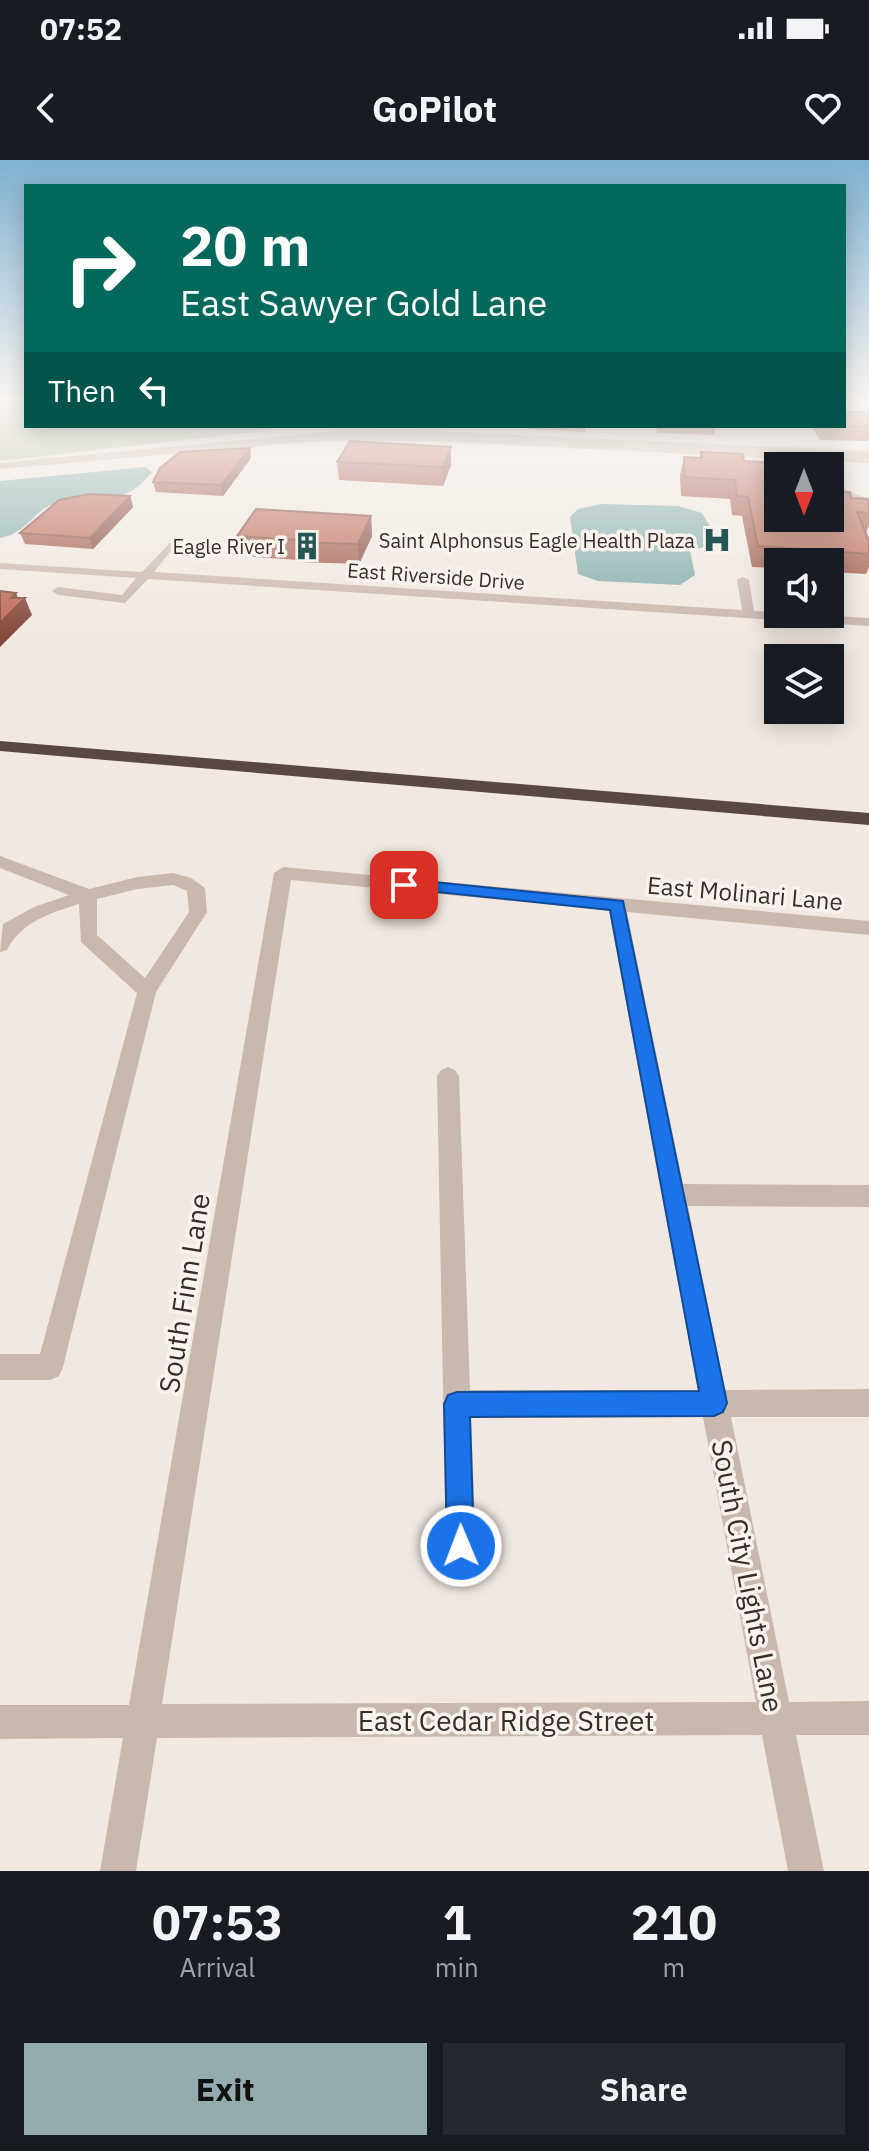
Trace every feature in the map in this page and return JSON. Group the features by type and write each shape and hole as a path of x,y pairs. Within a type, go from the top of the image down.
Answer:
{"highway":[{"path":"0,746 869,819"}],"street":[{"path":"844,493 869,502"},
{"path":"58,591 125,599 170,546"},
{"name":"East Riverside Drive","path":"0,566 869,622"},
{"path":"743,580 749,615"},
{"path":"0,862 88,895"},
{"name":"East Molinari Lane","path":"283,873 869,928"},
{"name":"South Finn Lane","path":"118,1871 283,873"},
{"path":"0,945 7,930 27,918 88,895 154,880 176,879 196,888 198,912 147,991 50,1367 0,1367"},
{"path":"88,895 88,937 116,966 147,991"},
{"name":"South City Lights Lane","path":"617,905 806,1871"},
{"path":"448,1076 461,1546"},
{"path":"674,1195 869,1196"},
{"path":"457,1404 869,1403"},
{"name":"East Cedar Ridge Street","path":"0,1722 869,1718"}],"water":[{"path":"144,480 116,497 67,500 53,504 17,532 0,538 0,481"},
{"path":"602,504 678,506 702,513 714,533 707,546 690,551 695,575 680,585 598,581 578,574 570,517 578,509"}],"building":[{"path":"154,480 225,480 221,485 153,482"},
{"path":"732,480 764,480 764,532 844,532 844,492 850,492 851,498 868,499 869,513 857,512 869,541 869,554 844,552 844,548 758,546 748,497 737,496 735,480"},
{"path":"89,494 130,496 90,538 20,533 59,500"},
{"path":"256,509 371,516 358,544 237,536"},
{"path":"0,591 16,593 11,598 25,598 0,623"}],"place":[{"name":"Saint Alphonsus Eagle Health Plaza","path":"717,540"},
{"name":"Eagle River I","path":"307,546"}],"route":[{"path":"404,885 617,905 714,1403 457,1404 461,1546"}]}
